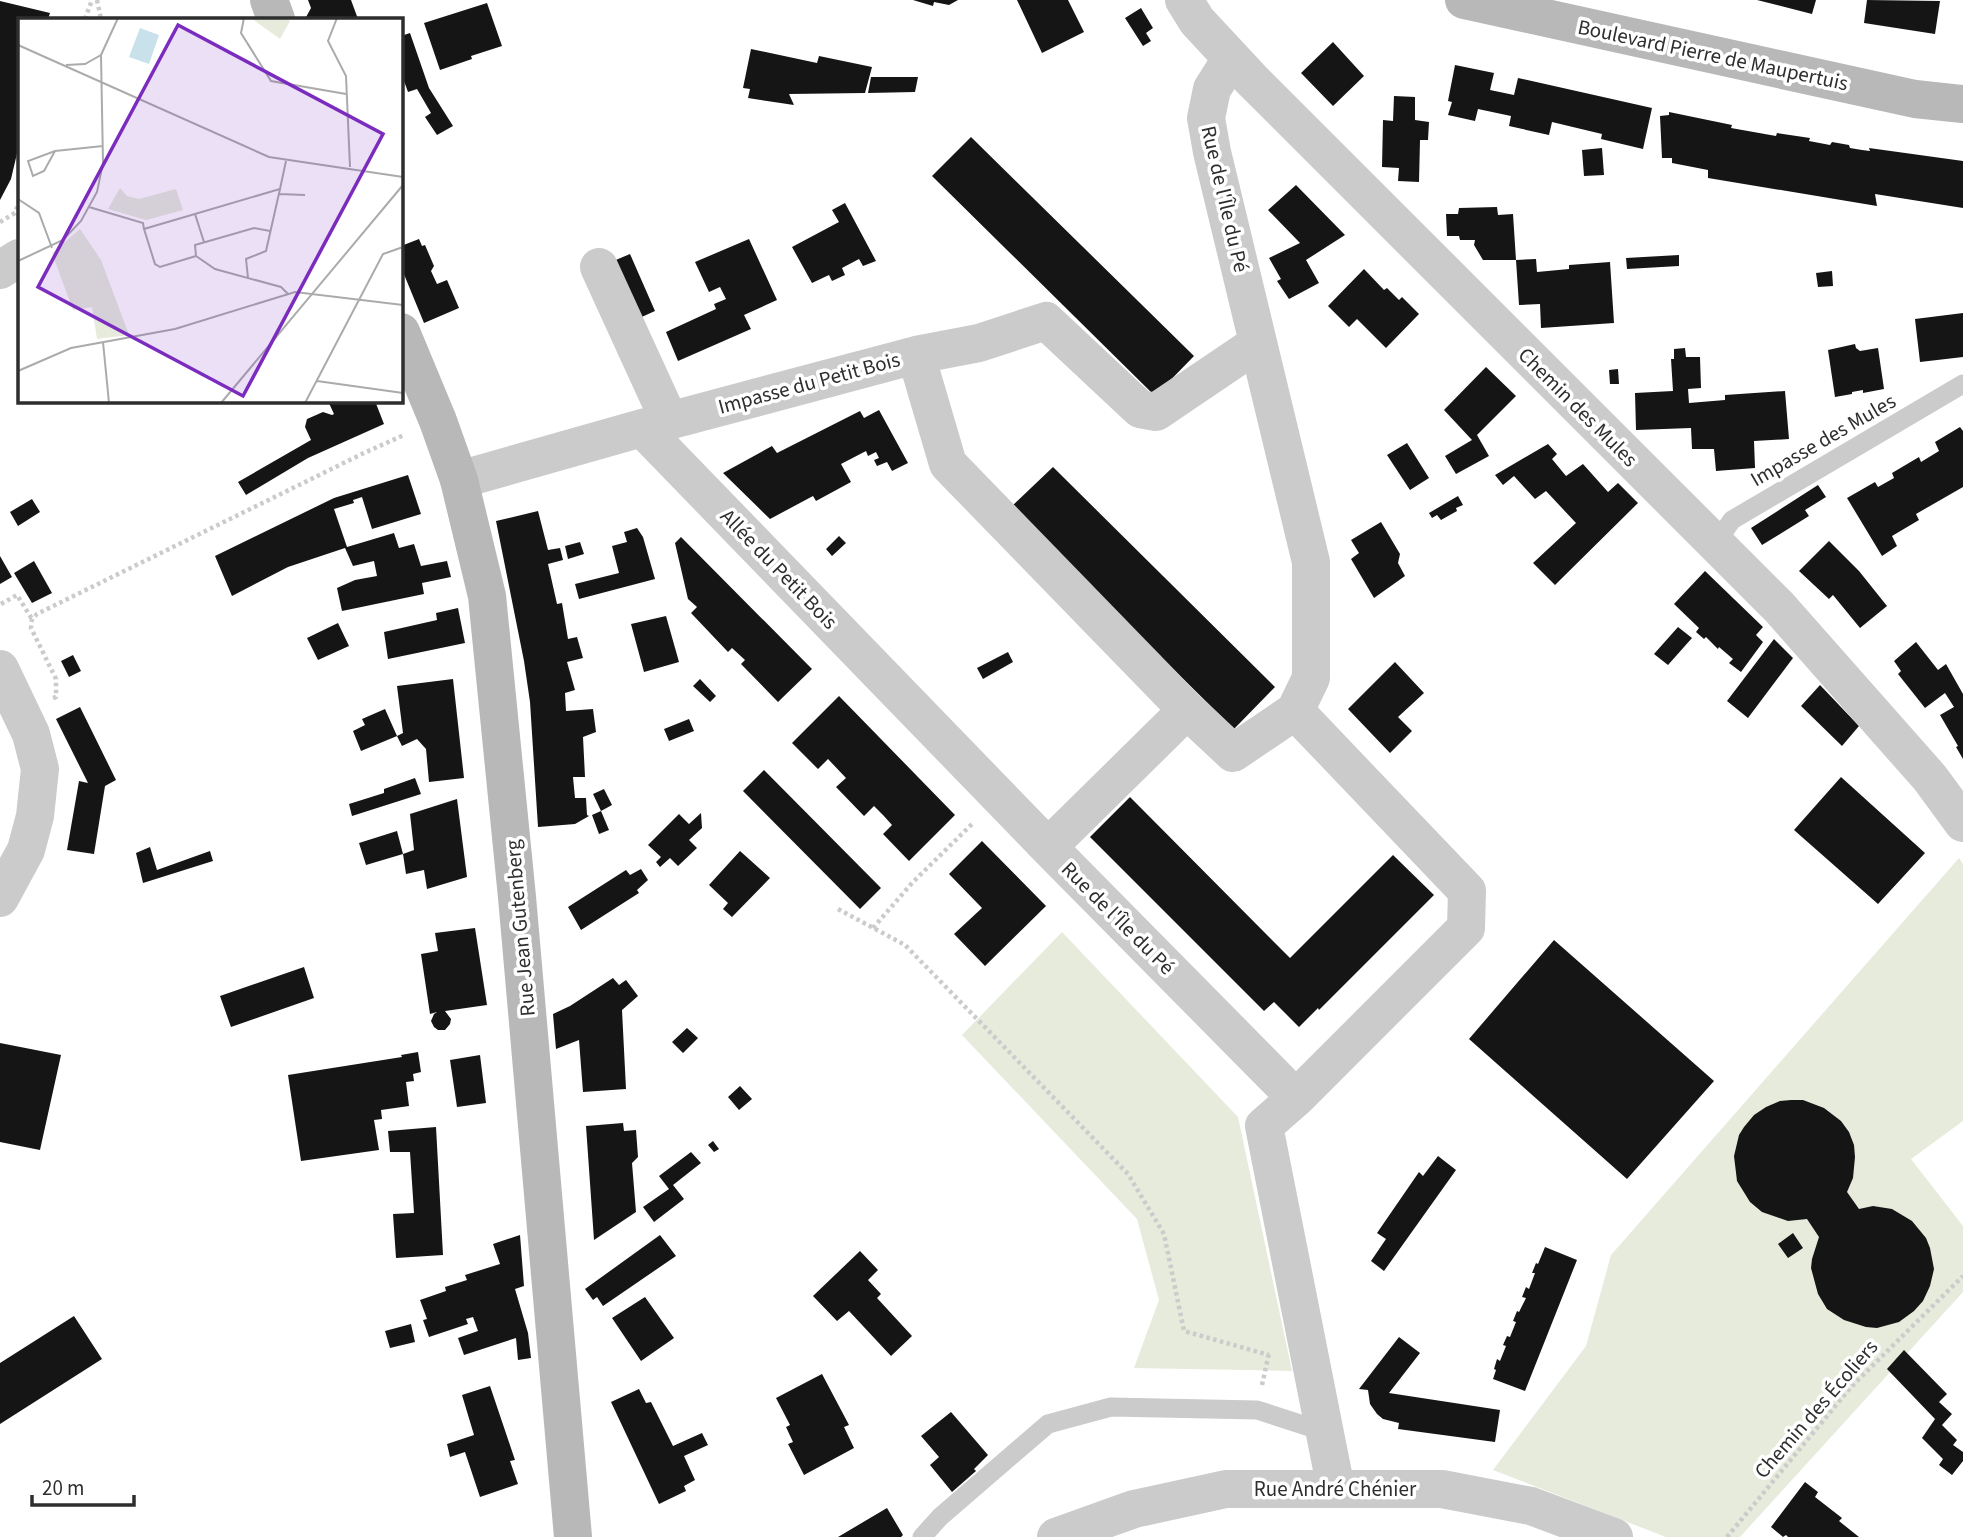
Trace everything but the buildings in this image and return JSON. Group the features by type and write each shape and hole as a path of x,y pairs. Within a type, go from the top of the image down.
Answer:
{"main road":[{"path":"270,0 276,18"},
{"name":"Boulevard Pierre de Maupertuis","path":"1464,0 1915,99 1963,104"},
{"name":"Rue Jean Gutenberg","path":"402,334 459,480 487,596 517,897 573,1537"}],"street":[{"name":"Chemin des Mules","path":"1184,0 1197,21 1231,59 1788,617 1930,778 1963,823"},
{"name":"Rue de l'Île du Pé","path":"1231,59 1212,89 1206,118 1311,562 1311,678 1295,711"},
{"path":"0,270 18,259"},
{"name":"Allée du Petit Bois","path":"599,267 655,424 1048,847"},
{"name":"Impasse du Petit Bois","path":"655,424 916,355 979,342 1046,321 1140,409 1156,412 1258,343"},
{"path":"916,355 948,464 1187,710 1233,753 1295,711 1467,891 1466,928 1265,1126 1336,1489"},
{"path":"459,480 655,424"},
{"path":"0,669 31,734 40,769 35,816 26,850 0,898"},
{"name":"Rue de l'Île du Pé","path":"1187,710 1048,847 1296,1098"},
{"name":"Rue André Chénier","path":"1056,1537 1134,1509 1226,1489 1442,1489 1531,1506 1614,1537"}],"lane":[{"name":"Impasse des Mules","path":"1715,544 1732,520 1963,384"},
{"path":"922,1537 940,1517 1048,1424 1111,1407 1257,1410 1325,1432"}],"path":[{"path":"85,18 94,0"},
{"path":"94,0 101,18"},
{"path":"0,222 15,213 18,204"},
{"path":"32,619 37,614 364,453 438,421"},
{"path":"1,604 18,596 32,619 31,628 55,679 56,697 22,715"},
{"path":"873,928 912,883 998,796"},
{"path":"838,909 905,945 1128,1174 1164,1234 1184,1331 1269,1356"},
{"name":"Chemin des Écoliers","path":"1727,1537 1851,1387 1963,1276"}],"shaded area":[{"path":"1959,858 1963,864 1963,1121 1911,1159 1963,1226 1963,1292 1740,1537 1666,1537 1493,1470 1586,1346 1611,1255"},
{"path":"1062,932 1238,1117 1292,1371 1134,1368 1159,1300 1137,1219 962,1035"}]}
